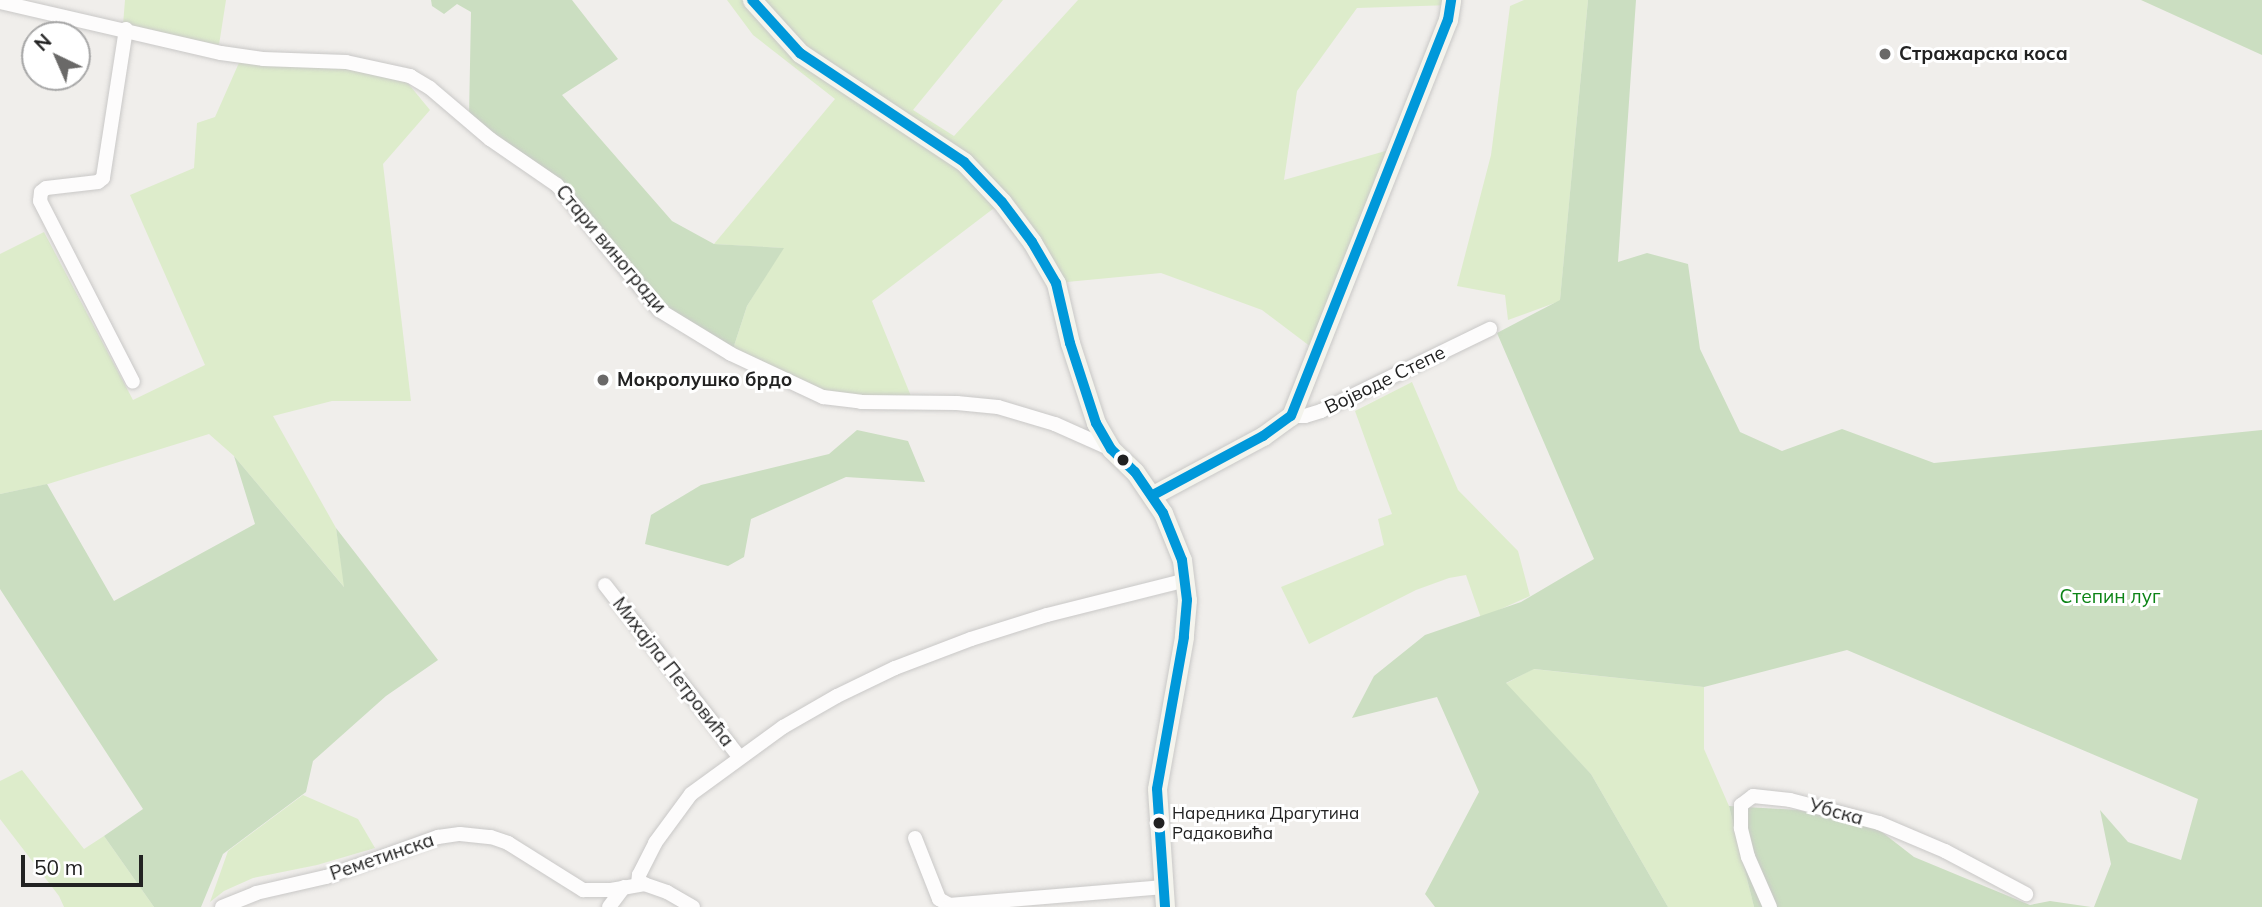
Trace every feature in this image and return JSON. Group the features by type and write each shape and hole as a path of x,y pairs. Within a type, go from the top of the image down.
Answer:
{"street":[{"path":"752,0 800,53 964,162 1002,202 1032,242 1056,283 1079,372 1096,422 1116,453"},
{"path":"1291,416 1448,20 1451,0"},
{"name":"Стари виногради","path":"0,2 126,29 220,53 263,59 346,62 410,76 430,88 490,139 557,185 659,310 730,354 823,397 861,402 957,403 998,407 1055,424 1116,453 1153,495"},
{"path":"126,29 103,178 98,182 46,188 41,192 40,201 133,382"},
{"name":"Војводе Степе","path":"1153,495 1272,431 1291,416 1305,416 1321,411 1490,329"},
{"path":"1153,495 1176,542 1186,580 1184,638 1157,789 1165,907"},
{"path":"609,907 639,875 655,843 678,809 700,787 817,707 895,668 1048,615 1186,580"},
{"name":"Михајла Петровића","path":"605,585 740,758"},
{"name":"Убска","path":"1770,907 1748,857 1741,828 1741,805 1753,796 1790,800 1879,823 1945,851 2026,894"},
{"name":"Реметинска","path":"222,907 256,893 326,877 438,837 460,834 491,837 508,843 583,890 611,890 631,885 667,892 693,907"},
{"path":"915,838 939,899 950,905 1163,887"}],"green space":[{"path":"125,0 226,0 219,45 123,25"},
{"path":"431,0 572,0 618,59 562,95 672,221 714,244 784,248 747,306 732,352 658,317 580,212 469,117 471,12 457,4 444,14 432,6"},
{"path":"727,0 1003,0 913,110 954,136 1078,0 1451,0 1452,5 1357,8 1297,91 1284,180 1396,148 1315,350 1262,310 1161,273 1056,283 1002,202 872,301 913,401 829,395 732,352 747,306 783,248 714,244 835,99 753,35"},
{"path":"1524,0 1588,0 1560,301 1508,320 1505,295 1457,286 1491,155 1510,6"},
{"name":"Степин луг","path":"1588,0 1636,0 1618,262 1647,253 1688,264 1700,349 1740,432 1782,451 1842,429 1934,463 2262,430 2262,907 2094,907 2111,864 2100,810 2128,842 2181,860 2198,799 1847,650 1704,687 1534,669 1506,683 1591,774 1668,907 1435,907 1425,894 1479,792 1437,697 1352,718 1374,676 1425,635 1521,602 1594,559 1497,333 1560,300"},
{"path":"2141,0 2262,0 2262,55"},
{"path":"242,56 362,71 406,81 430,110 383,164 411,401 332,401 273,416 336,528 345,588 234,456 209,434 48,484 0,494 0,254 44,232 133,400 205,365 130,195 194,168 197,123 215,117"},
{"path":"1412,382 1458,490 1518,551 1530,596 1481,618 1466,575 1449,578 1416,590 1309,644 1281,587 1384,545 1378,519 1392,514 1355,411"},
{"path":"857,430 908,441 925,482 846,477 751,519 744,557 728,566 645,544 651,515 701,485 829,454"},
{"path":"234,456 344,587 336,528 438,660 386,696 313,761 306,792 223,854 201,907 154,907 104,836 143,809 0,589 0,494 47,484 114,601 255,524"},
{"path":"1533,669 1704,687 1704,749 1729,806 1754,907 1668,907 1591,774 1505,684"},
{"path":"22,770 84,849 104,836 154,907 64,907 59,896 0,819 0,781"},
{"path":"303,795 358,819 375,848 317,865 253,878 224,891 210,902 228,851"},
{"path":"1729,806 1798,810 1878,829 1914,857 2030,905 2050,901 2091,907 1754,907"}],"transit line":[{"path":"752,0 800,53 964,162 1002,202 1032,242 1056,283 1070,343 1096,423 1111,449 1135,472 1163,513 1182,560 1187,600 1184,637 1157,789 1165,907"},
{"path":"1153,495 1263,436 1291,416 1448,20 1451,0"}],"place":[{"name":"Стражарска коса","path":"1885,54"},
{"name":"Мокролушко брдо","path":"603,380"},
{"name":"Наредника Драгутина Радаковића","path":"1159,823"}]}
